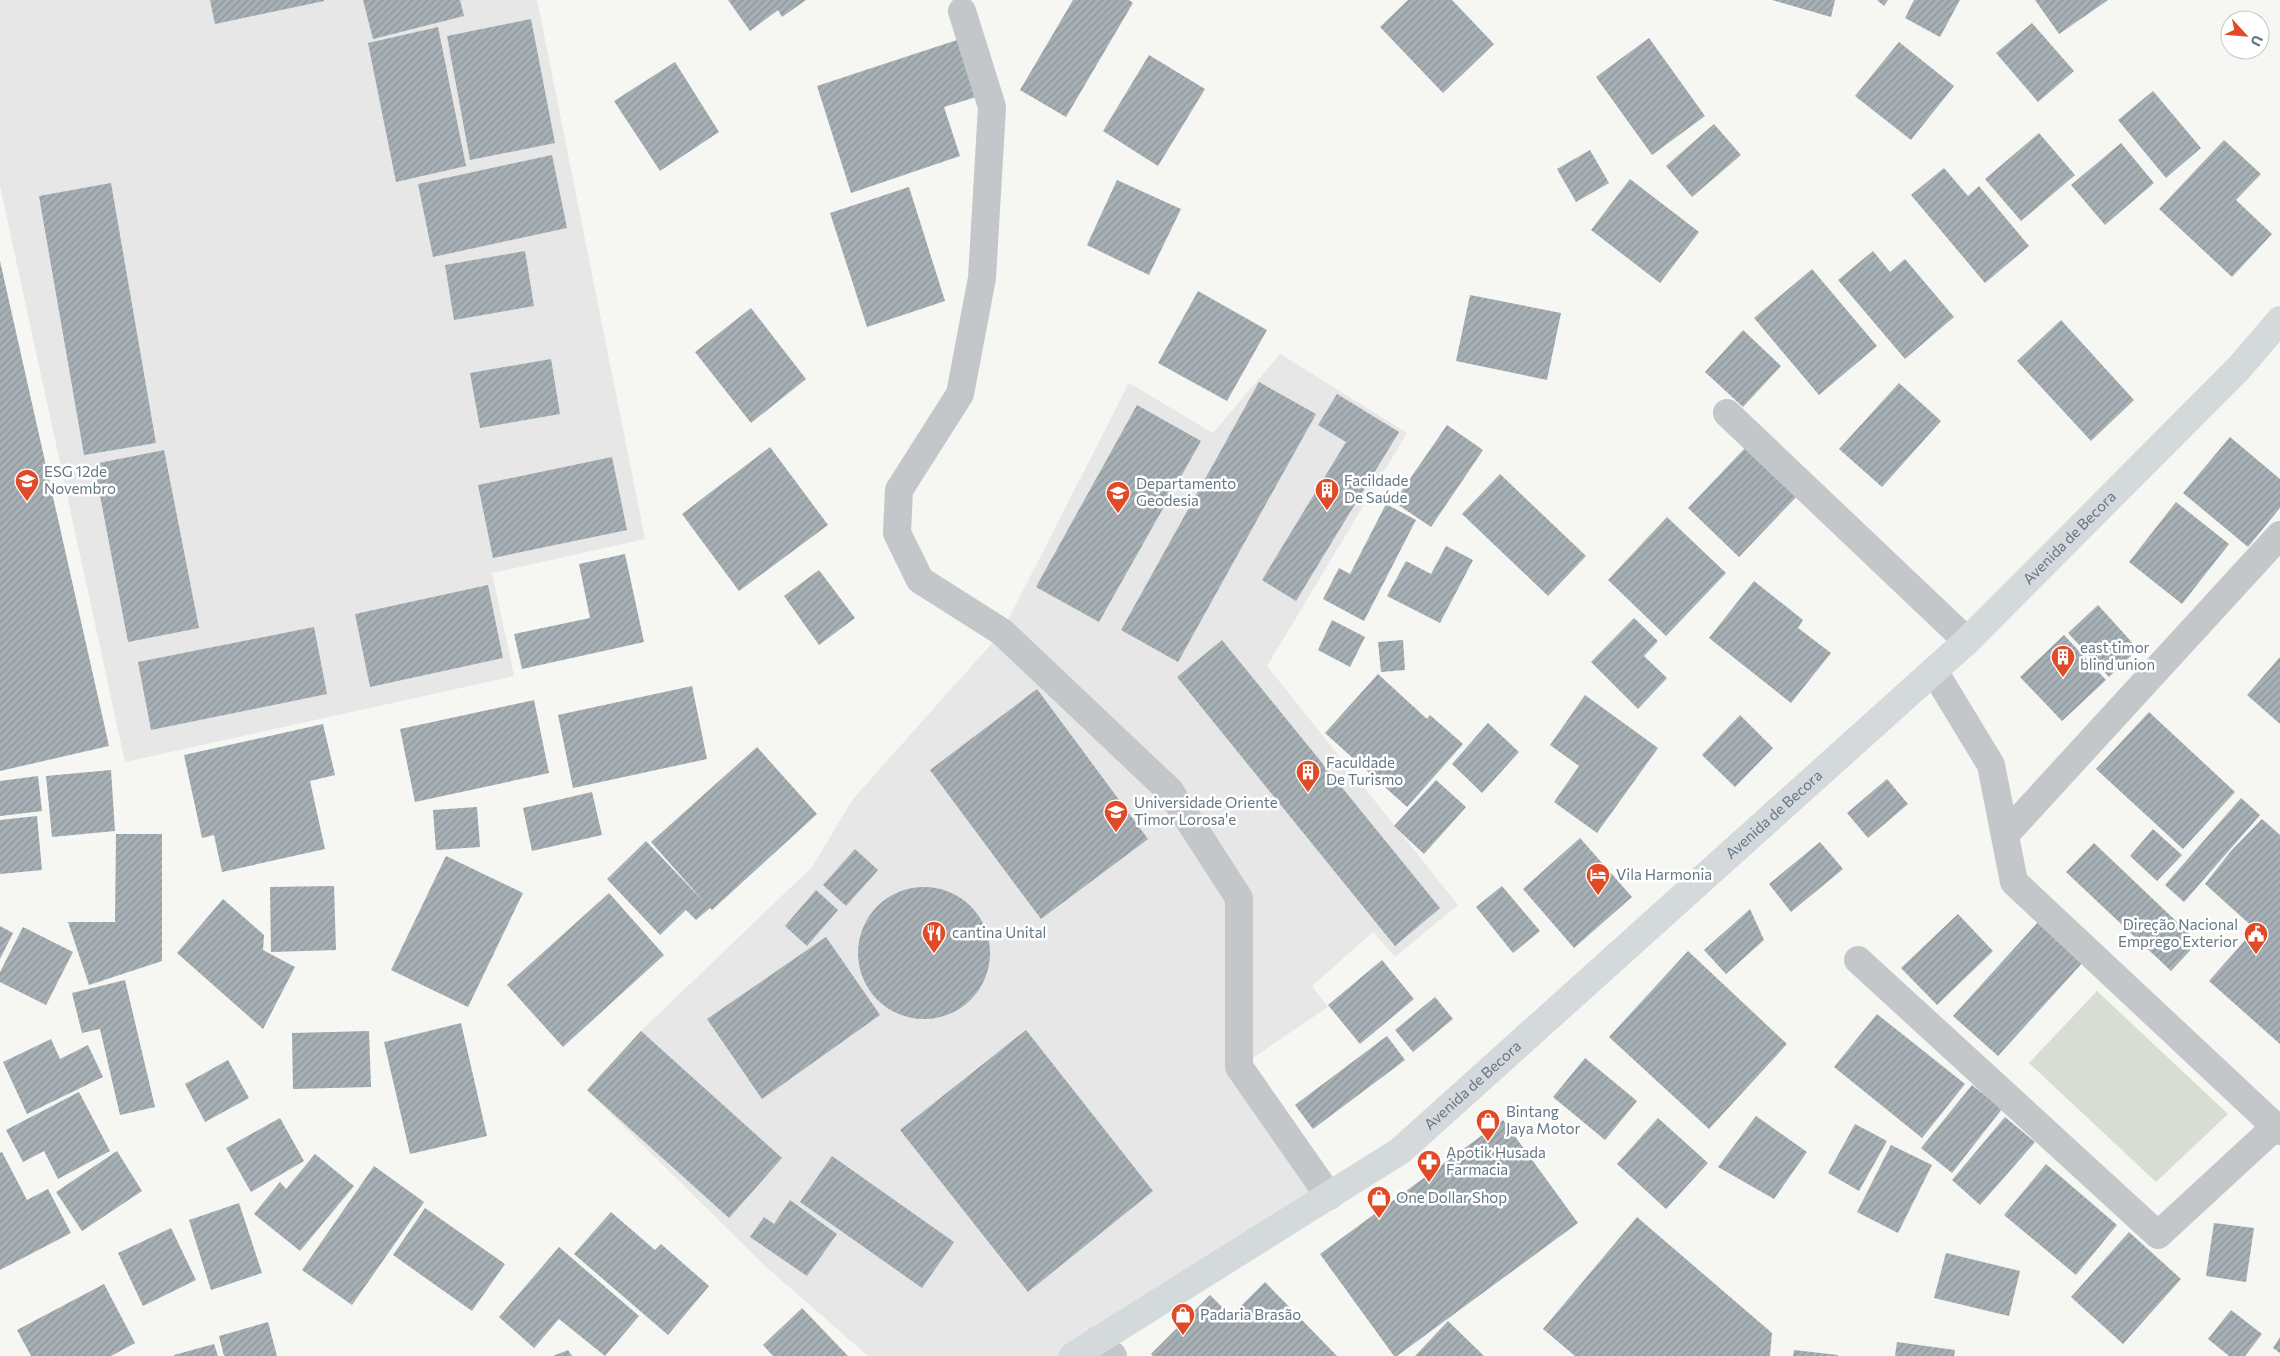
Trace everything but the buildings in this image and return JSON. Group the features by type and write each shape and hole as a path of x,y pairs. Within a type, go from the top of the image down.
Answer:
{"main road":[{"name":"Avenida de Becora","path":"1073,1356 1105,1348 1400,1150 1968,641 2239,368 2280,320"}],"street":[{"path":"962,12 992,106 982,278 960,394 899,490 897,532 920,580 1002,632 1170,791 1239,898 1239,1067 1329,1196"},
{"path":"1727,413 1968,641"},
{"path":"2005,834 2280,535"},
{"path":"1858,960 2158,1235 2278,1129 2014,882 1991,765 1934,671"}],"shaded area":[{"path":"0,0 537,0 645,539 492,573 514,676 125,762 0,186"},
{"name":"Universidade Oriente Timor Lorosa'e","path":"1280,354 1407,433 1267,666 1458,905 1395,957 1373,932 1312,986 1328,1007 1239,1067 1329,1196 1073,1356 868,1356 764,1265 587,1090 641,1031 812,867 853,799 1002,632 1129,383 1213,433"},
{"path":"2097,991 2228,1114 2156,1182 2029,1063"}],"place":[{"name":"ESG 12de Novembro","path":"27,502"},
{"name":"Facildade De Saúde","path":"1327,511"},
{"name":"Departamento Geodesia","path":"1118,514"},
{"name":"east timor blind union","path":"2063,678"},
{"name":"Faculdade De Turismo","path":"1308,793"},
{"name":"Universidade Oriente Timor Lorosa'e","path":"1116,833"},
{"name":"Vila Harmonia","path":"1598,896"},
{"name":"cantina Unital","path":"934,954"},
{"name":"Direção Nacional Emprego Exterior","path":"2256,955"},
{"name":"Bintang Jaya Motor","path":"1488,1142"},
{"name":"Apotik Husada Farmacia","path":"1429,1183"},
{"name":"One Dollar Shop","path":"1379,1219"},
{"name":"Padaria Brasão","path":"1183,1336"}]}
